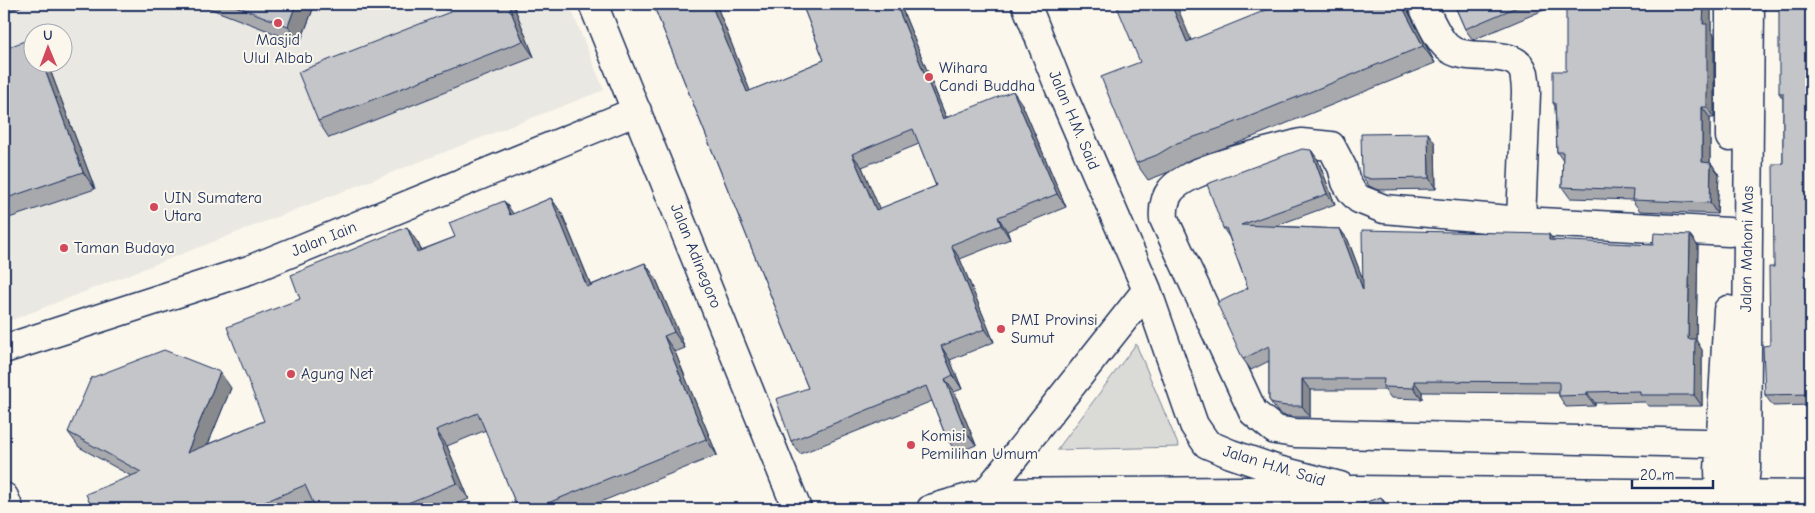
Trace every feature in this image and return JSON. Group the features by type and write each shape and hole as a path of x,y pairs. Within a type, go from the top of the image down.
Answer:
{"street":[{"name":"Jalan Adinegoro","path":"593,4 797,509"},
{"name":"Jalan H.M. Said","path":"1026,4 1060,90 1148,290 1194,425 1207,444 1231,454 1278,470 1356,490"},
{"path":"1422,4 1442,41 1448,48 1469,55 1497,56 1510,59 1523,72 1526,92 1521,221"},
{"name":"Jalan Mahoni Mas","path":"1730,4 1728,333 1733,444"},
{"name":"Jalan Mahoni Mas","path":"1731,494 1750,4"},
{"name":"Jalan Iain","path":"4,350 249,270 637,111"},
{"path":"1729,232 1521,221 1384,209 1359,199 1346,182 1342,167 1330,146 1314,143 1301,143 1203,170 1186,178 1171,190 1163,207 1164,219 1253,412 1275,430 1295,433 1733,444"},
{"path":"986,493 1148,290"},
{"path":"931,509 986,493 1251,500 1270,490 1731,494 1797,500"},
{"path":"4,497 9,509"}],"shaded area":[{"name":"UIN Sumatera Utara","path":"4,4 569,4 604,90 4,323"},
{"path":"1136,344 1179,447 1057,450"}],"building":[{"path":"230,4 296,4 288,26"},
{"path":"446,4 508,4 523,41 318,121 298,72 450,12"},
{"path":"653,4 711,4 747,92 824,60 802,4 896,4 943,119 1013,91 1057,194 998,217 1001,225 951,245 985,329 941,346 953,375 945,379 966,432 947,439 926,386 791,441 776,399 808,388","holes":["913,129 936,186 876,210 852,154"]},
{"path":"1116,4 1171,4 1187,42 1281,4 1401,4 1423,46 1226,126 1177,143 1157,155 1136,163 1101,77 1140,62"},
{"path":"1454,4 1524,4 1465,29"},
{"path":"1566,4 1704,4 1703,24 1707,24 1707,107 1702,107 1702,162 1711,163 1710,203 1632,200 1633,190 1562,187 1563,152 1557,152 1555,103 1553,103 1553,71 1566,71"},
{"path":"1779,4 1811,4 1811,394 1765,395 1763,346 1770,345 1769,267 1774,267 1773,164 1783,164 1783,93 1779,93"},
{"path":"22,42 22,72 46,72 83,172 4,199 4,49"},
{"path":"1428,133 1429,178 1371,179 1362,176 1361,134"},
{"path":"1302,149 1311,150 1327,194 1241,225 1340,229 1363,290 1362,230 1549,234 1549,240 1653,245 1654,233 1690,235 1688,339 1695,339 1694,395 1640,395 1640,391 1587,392 1587,395 1559,396 1559,382 1414,381 1414,388 1383,387 1384,379 1302,379 1302,406 1274,404 1269,400 1269,346 1243,359 1217,303 1248,288 1226,228 1223,228 1207,184"},
{"path":"551,198 587,287 645,263 674,332 664,336 706,439 533,509 518,509 478,413 436,430 457,483 393,509 316,509 305,485 255,506 257,509 92,509 86,494 141,472 68,432 91,378 164,350 220,372 187,453 264,421 227,327 300,299 291,275 407,227 417,252 455,237 449,223 504,201 510,215"},
{"path":"1381,497 1386,509 1346,509"}],"place":[{"name":"Masjid Ulul Albab","path":"278,23"},
{"name":"Wihara Candi Buddha","path":"929,77"},
{"name":"UIN Sumatera Utara","path":"154,207"},
{"name":"Taman Budaya","path":"64,248"},
{"name":"PMI Provinsi Sumut","path":"1001,329"},
{"name":"Agung Net","path":"291,374"},
{"name":"Komisi Pemilihan Umum","path":"911,445"}]}
